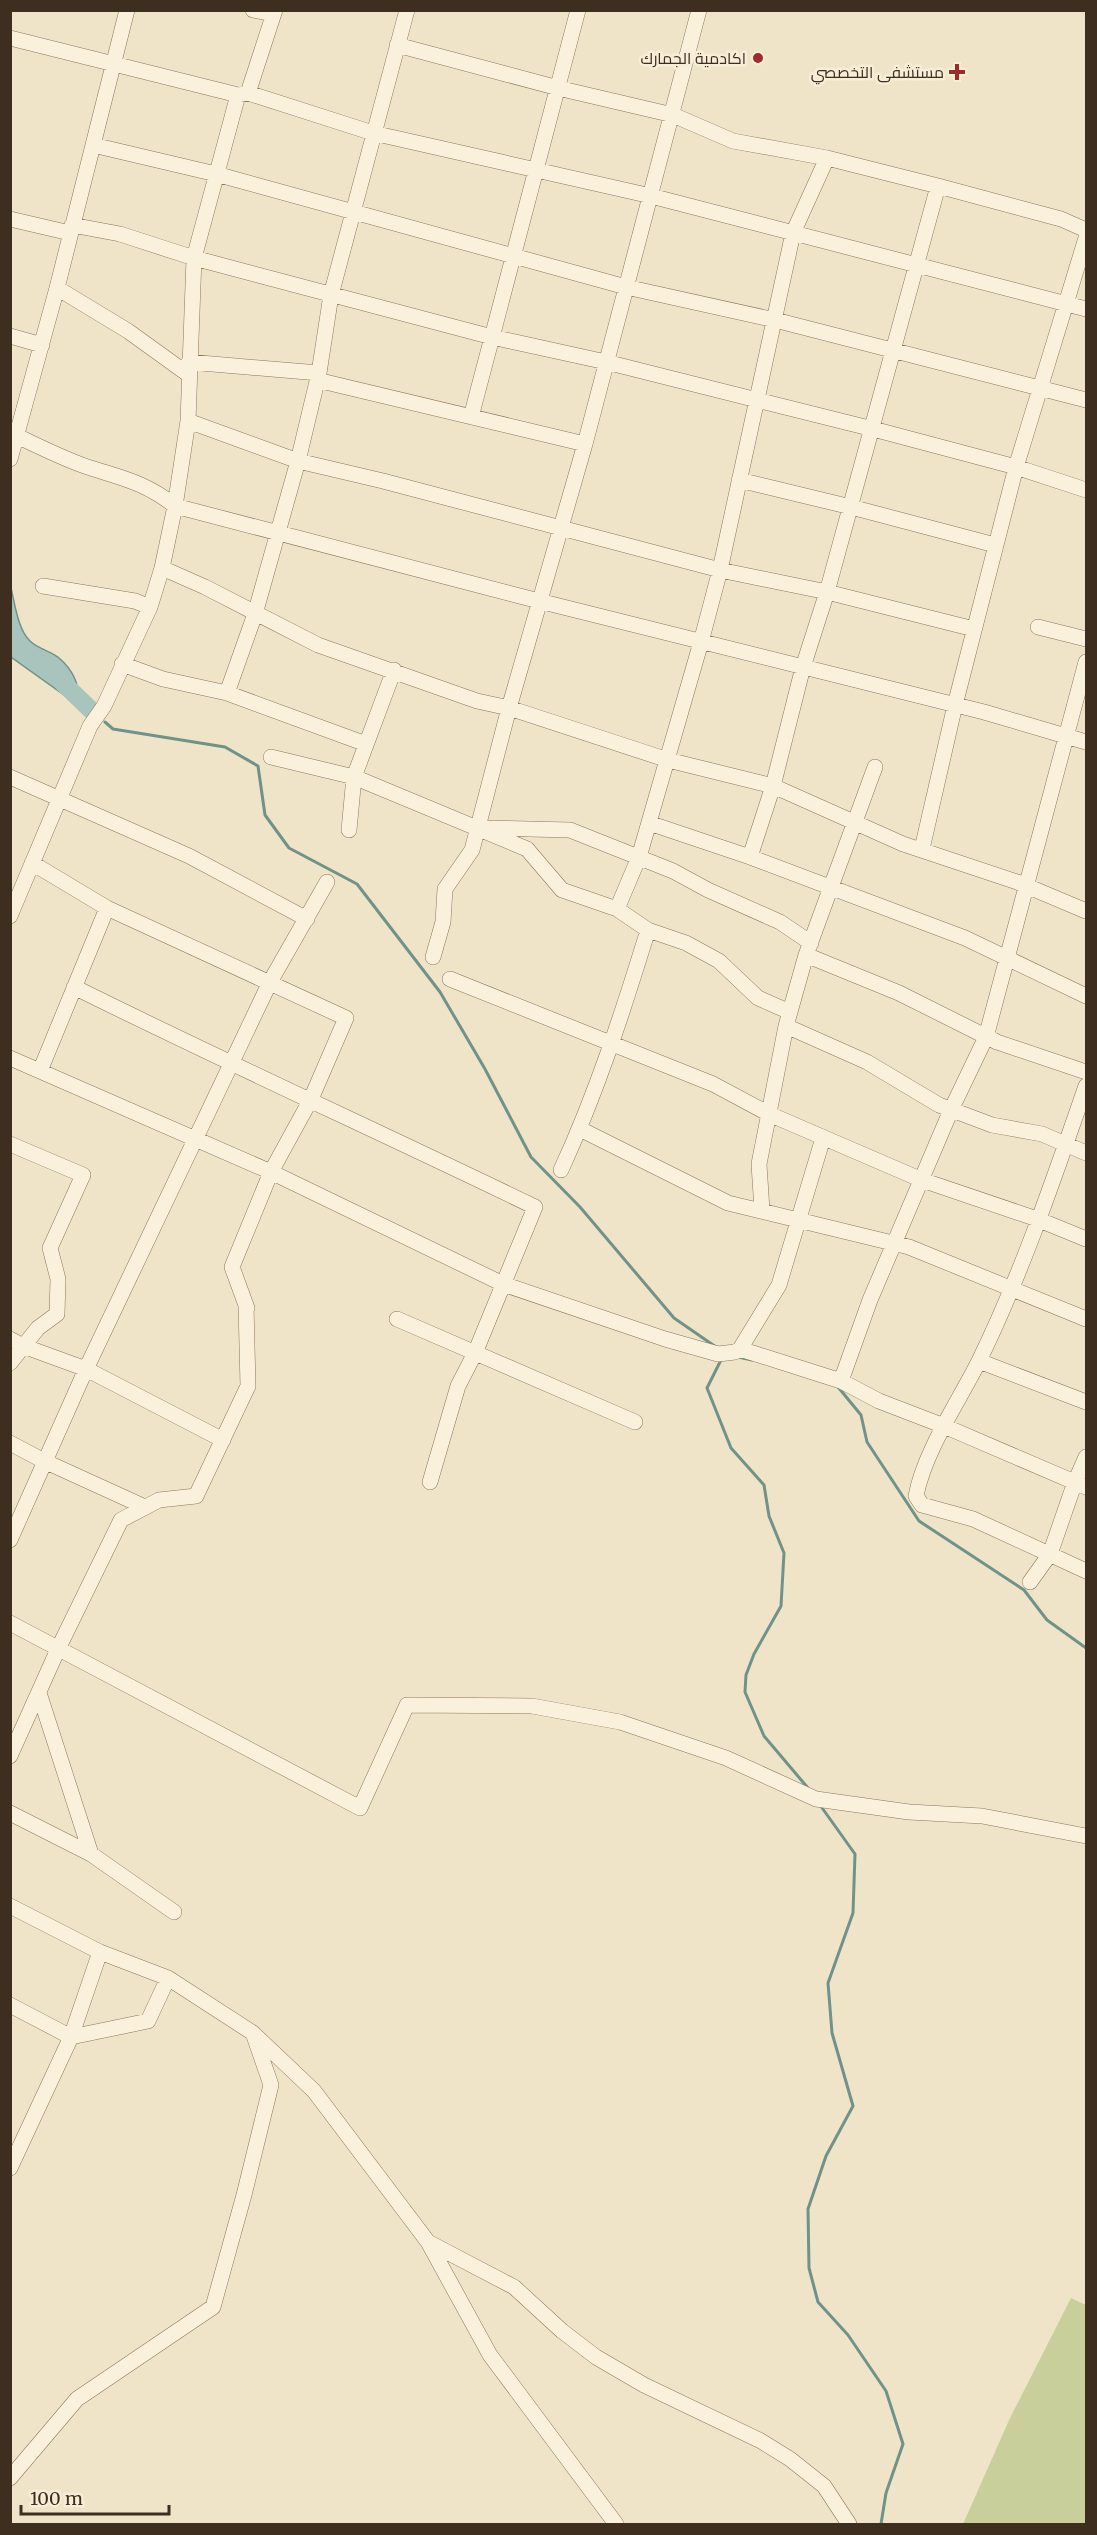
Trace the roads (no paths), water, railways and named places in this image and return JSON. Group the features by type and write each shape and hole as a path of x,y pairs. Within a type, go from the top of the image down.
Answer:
{"street":[{"path":"10,459 17,436 16,417 42,345 127,10"},
{"path":"10,916 58,797 90,726 104,706 150,607 162,568 176,506 188,421 194,258 216,174 274,12 253,10"},
{"path":"227,693 255,614 297,461 318,377 331,295 407,10"},
{"path":"471,417 578,10"},
{"path":"433,957 443,922 445,889 472,850 476,827 509,708 585,444 699,10"},
{"path":"10,38 243,94 373,133 536,168 651,196 1086,309"},
{"path":"397,45 672,115 733,141 827,158 1061,219 1086,230"},
{"path":"93,145 216,174 626,287 775,320 1086,400"},
{"path":"617,909 639,857 702,642 720,570 793,233 827,158"},
{"path":"750,857 773,786 803,667 827,592 873,429 938,186"},
{"path":"10,219 120,234 194,258 492,338 606,362 756,399 1016,467 1086,490"},
{"path":"922,849 995,545 1016,467 1086,238"},
{"path":"57,288 189,368 318,377 585,444"},
{"path":"10,336 42,345"},
{"path":"188,421 297,461 383,481 720,570 827,592 974,629"},
{"path":"17,436 81,465 155,490 176,506 539,602 955,705 1086,742"},
{"path":"739,480 995,545"},
{"path":"162,568 205,587 318,645 477,701 509,708 668,760 773,786 903,844 1025,886 1086,911"},
{"path":"44,586 135,602 150,607"},
{"path":"1038,627 1086,639"},
{"path":"841,1381 870,1300 951,1110 986,1037 1086,662"},
{"path":"122,664 163,679 227,693 366,744"},
{"path":"348,830 354,777 394,670"},
{"path":"271,757 354,777 527,849 562,890 617,909 648,930 686,943 719,961 758,998 788,1019 867,1062 928,1099 992,1125 1030,1130 1086,1153"},
{"path":"762,1210 759,1164 788,1019 809,949 875,767"},
{"path":"10,777 189,856 307,919"},
{"path":"649,824 750,857 965,938 1086,996"},
{"path":"476,827 570,830 639,857 780,922 809,949 986,1037 1086,1072"},
{"path":"10,1756 59,1647 121,1520 159,1500 196,1496 248,1386 246,1306 232,1267 271,1172 312,1099 346,1018 107,908 32,863"},
{"path":"10,1540 86,1370 270,982 327,882"},
{"path":"40,1071 107,908"},
{"path":"561,1170 580,1129 613,1043 648,930"},
{"path":"450,979 713,1084 769,1114 922,1180 1037,1219 1086,1239"},
{"path":"74,987 231,1065 312,1099 535,1207 475,1353 458,1386 430,1482"},
{"path":"10,1058 271,1172 503,1284 665,1339 718,1354 735,1352 741,1348 779,1285 823,1138"},
{"path":"1086,1086 1010,1289 979,1361 944,1426 916,1494 917,1501 921,1505 973,1519 1086,1571"},
{"path":"580,1129 728,1203 799,1218 896,1243 1086,1319"},
{"path":"10,1146 83,1175 50,1248 58,1279 57,1314 17,1342 10,1363"},
{"path":"397,1318 635,1422"},
{"path":"17,1342 86,1370 223,1440"},
{"path":"741,1348 841,1381 879,1401 944,1426 1081,1485"},
{"path":"979,1361 1086,1402"},
{"path":"10,1443 145,1507"},
{"path":"1030,1582 1050,1554 1081,1485 1086,1457"},
{"path":"10,1623 360,1808 407,1705 532,1706 621,1722 726,1758 816,1799 909,1812 982,1816 1086,1836"},
{"path":"39,1693 92,1854"},
{"path":"10,1813 92,1854 174,1912"},
{"path":"10,1906 100,1952 168,1978 253,2033 314,2091 428,2242 490,2355 616,2524"},
{"path":"10,2168 71,2037 100,1952"},
{"path":"10,2005 71,2037 148,2021 168,1978"},
{"path":"10,2478 77,2399 213,2307 271,2085 253,2033"},
{"path":"428,2242 514,2287 562,2331 596,2357 644,2385 761,2441 790,2459 824,2486 849,2524"}],"water":[{"path":"11,588 26,636 33,644 64,662 76,683 79,700 67,697 11,657"}],"waterway":[{"path":"63,683 92,711"},
{"path":"105,722 113,729 225,747 258,766 265,815 289,848 357,884 440,992 485,1069 531,1157 580,1207 674,1318 716,1347"},
{"path":"738,1357 752,1360"},
{"path":"722,1358 707,1388 731,1448 764,1485 769,1516 784,1553 781,1606 754,1654 746,1675 745,1692 764,1736 808,1788"},
{"path":"838,1387 861,1415 867,1442 919,1521 1024,1590 1047,1620 1086,1648"},
{"path":"820,1805 855,1854 853,1913 828,1983 832,2033 853,2106 826,2156 808,2209 809,2268 818,2302 848,2335 886,2391 903,2444 886,2493 881,2524"}],"place":[{"name":"اكادمية الجمارك","path":"758,58"},
{"name":"مستشفى التخصصي","path":"957,72"}]}
